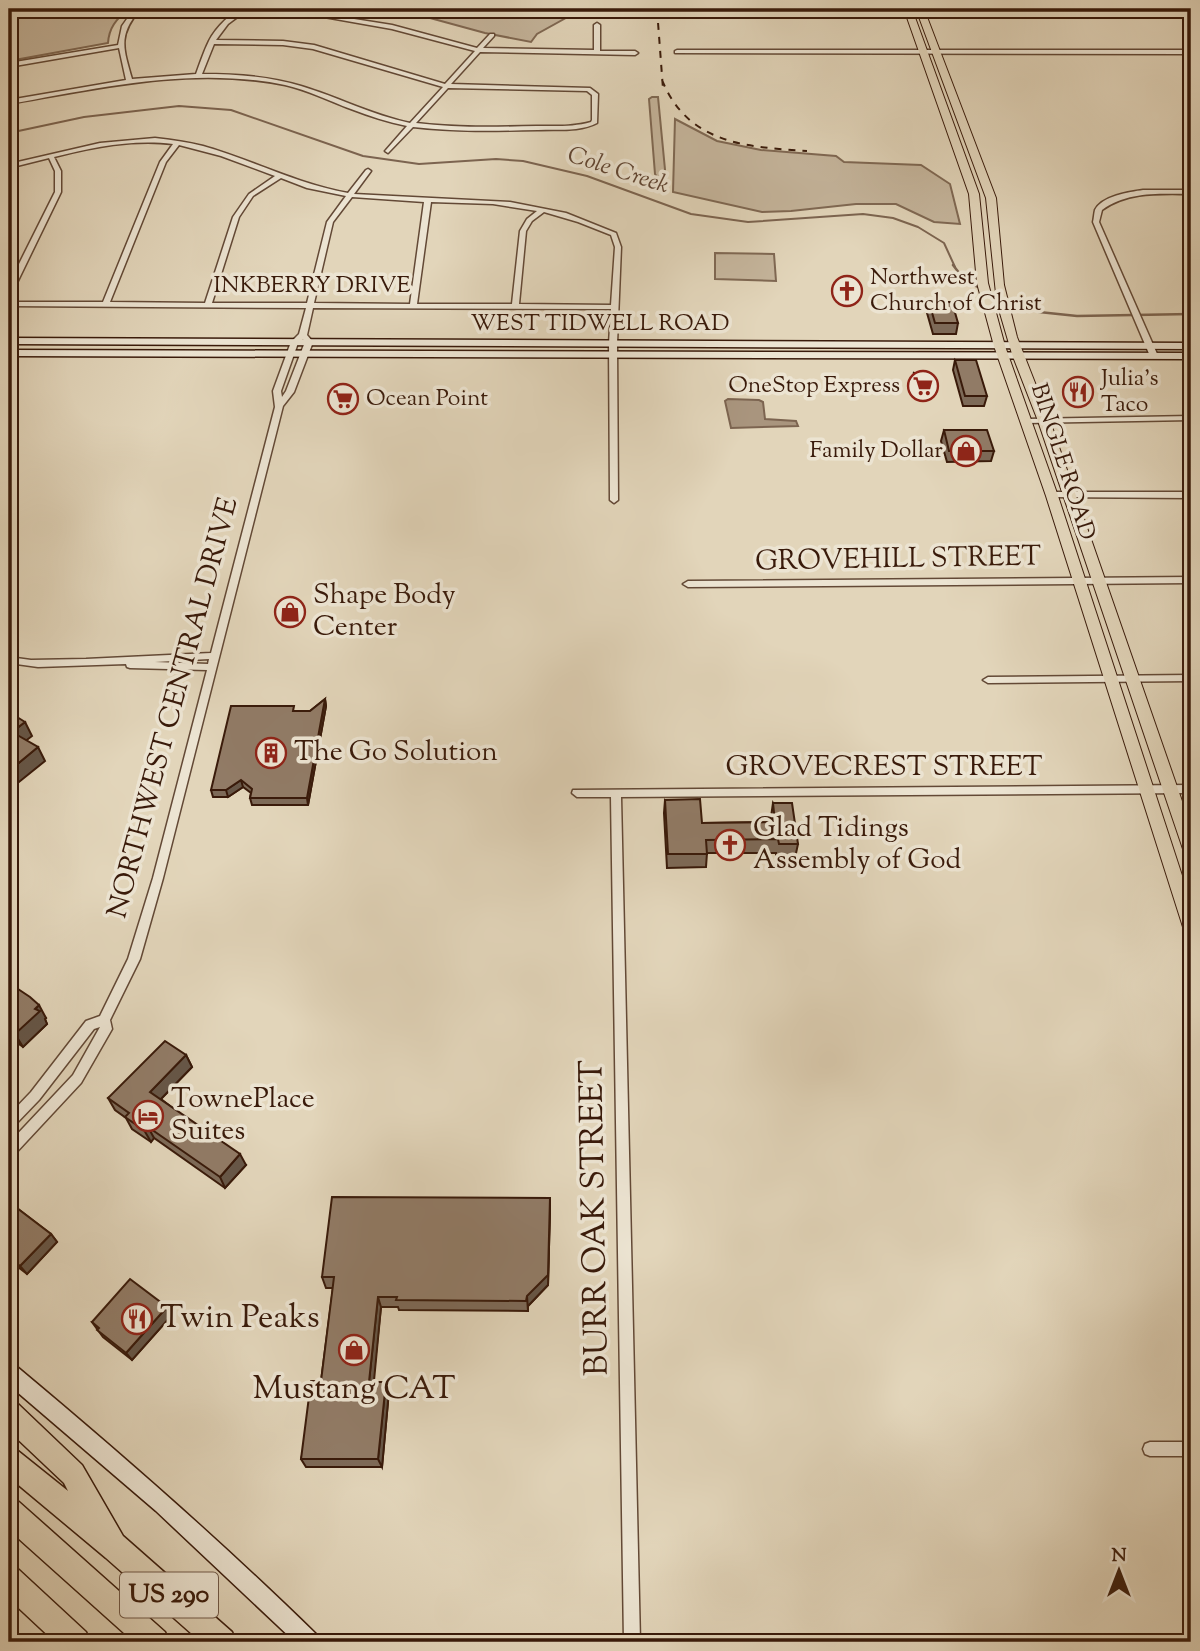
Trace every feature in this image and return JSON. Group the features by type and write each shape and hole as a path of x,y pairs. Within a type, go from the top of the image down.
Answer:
{"highway":[{"path":"9,1413 73,1474 116,1548"},
{"name":"US 290","path":"9,1460 116,1548 222,1642"},
{"path":"9,1512 155,1642"},
{"path":"9,1580 76,1642"}],"main road":[{"name":"BINGLE ROAD","path":"908,9 968,175 978,213 981,275 987,302 1044,421 1191,849"},
{"name":"BINGLE ROAD","path":"920,9 982,174 995,217 996,253 1009,350 1027,421 1076,581 1191,926"},
{"path":"943,111 958,111"},
{"path":"968,175 982,174"},
{"path":"980,252 996,253"},
{"name":"WEST TIDWELL ROAD","path":"9,341 302,340 613,349 1151,351 1191,356"},
{"path":"85,354 88,342"},
{"name":"WEST TIDWELL ROAD","path":"1151,351 1191,346"},
{"name":"WEST TIDWELL ROAD","path":"9,353 305,354 613,349"},
{"path":"9,1373 99,1447 310,1642"}],"street":[{"path":"129,79 121,46 123,24 137,9"},
{"path":"199,75 211,42 223,23 245,9"},
{"path":"282,9 392,27 478,50 635,52"},
{"path":"597,24 597,53"},
{"path":"388,150 492,35"},
{"path":"9,103 129,79 232,76 298,87 388,120 411,124 443,127 580,127 594,123 595,94 582,88 447,86 314,47 283,43 211,42"},
{"path":"9,65 121,46"},
{"path":"677,52 1191,52"},
{"path":"9,166 122,142 178,142 205,147 280,176 349,195 516,204 614,234 618,247 613,349 614,500"},
{"path":"106,304 163,162 178,142"},
{"path":"9,291 58,192 58,171 51,157"},
{"path":"302,340 330,222 368,171"},
{"path":"208,305 236,217 251,195 280,176"},
{"path":"1151,351 1096,222 1098,208 1110,199 1123,195 1191,192"},
{"path":"413,305 428,200"},
{"path":"515,306 523,231 530,220 542,210"},
{"name":"INKBERRY DRIVE","path":"9,304 615,307"},
{"name":"NORTHWEST CENTRAL DRIVE","path":"9,1152 77,1079 106,1029 104,1020 134,959 161,866 279,405 277,391 290,354 302,340"},
{"name":"NORTHWEST CENTRAL DRIVE","path":"279,405 290,392 305,354 302,340"},
{"path":"1027,421 1191,418"},
{"path":"1051,495 1191,495"},
{"name":"GROVEHILL STREET","path":"688,584 1191,580"},
{"path":"9,660 23,663 113,663 149,667 213,662"},
{"path":"988,680 1191,678"},
{"name":"GROVECREST STREET","path":"577,793 1191,789"},
{"name":"BURR OAK STREET","path":"616,793 632,1642"},
{"name":"NORTHWEST CENTRAL DRIVE","path":"9,1123 35,1096 90,1025 104,1020"},
{"path":"9,1123 25,1135"},
{"path":"1150,1449 1191,1449"}],"shaded area":[{"path":"397,9 582,9 537,34 531,42 485,33"},
{"path":"128,10 114,24 108,43 9,61 9,11"},
{"path":"658,97 666,180 660,181 655,174 649,99"},
{"path":"675,119 717,141 761,150 836,156 844,162 921,165 950,184 960,224 934,222 896,204 856,204 762,212 673,192"},
{"path":"715,253 774,254 776,281 715,279"},
{"path":"759,400 763,402 765,419 796,421 798,426 731,428 725,401"}],"building":[{"path":"929,302 952,302 958,323 935,323"},
{"path":"955,360 976,360 987,396 965,396"},
{"name":"OneStop Express","path":"914,373 928,373 934,392 919,392"},
{"path":"944,430 987,430 994,451 949,451"},
{"name":"The Go Solution","path":"325,699 307,798 250,798 252,789 241,780 226,790 211,790 231,706 294,706 293,711 310,711"},
{"path":"9,712 25,722 12,732 38,747 9,771"},
{"path":"700,799 702,823 775,822 773,803 792,803 798,844 779,844 778,839 706,840 707,854 668,854 665,800"},
{"path":"9,983 39,1005 35,1009 40,1011 15,1034 11,1031 9,1034"},
{"name":"TownePlace Suites","path":"165,1041 186,1055 150,1092 240,1154 220,1177 148,1127 144,1130 125,1117 129,1113 108,1098"},
{"name":"Mustang CAT","path":"332,1197 550,1198 548,1275 527,1296 526,1301 396,1300 397,1297 378,1297 369,1382 386,1382 378,1459 301,1459 311,1381 321,1381 334,1277 322,1277"},
{"path":"9,1202 51,1234 20,1266 9,1257"},
{"name":"Twin Peaks","path":"130,1279 167,1307 126,1353 97,1330 99,1328 92,1322"}],"waterway":[{"name":"Cole Creek","path":"9,133 84,117 179,106 231,110 363,156 419,164 496,159 523,161 587,176 691,214 748,222 863,214 893,218 918,227 944,243 955,267"},
{"name":"Cole Creek","path":"953,265 966,282 981,288"},
{"name":"Cole Creek","path":"988,292 1039,312 1077,316 1191,314"}],"railway":[{"path":"657,9 662,81"},
{"path":"676,9 677,20"},
{"path":"662,81 673,101 687,118 703,130 741,144 807,151"},
{"path":"662,81 663,89"}],"place":[{"name":"Northwest Church of Christ","path":"847,291"},
{"name":"OneStop Express","path":"923,386"},
{"name":"Julia's Taco","path":"1078,392"},
{"name":"Ocean Point","path":"343,399"},
{"name":"Family Dollar","path":"966,451"},
{"name":"Shape Body Center","path":"290,612"},
{"name":"The Go Solution","path":"271,753"},
{"name":"Glad Tidings Assembly of God","path":"730,845"},
{"name":"TownePlace Suites","path":"148,1116"},
{"name":"Twin Peaks","path":"137,1319"},
{"name":"Mustang CAT","path":"354,1350"}]}
